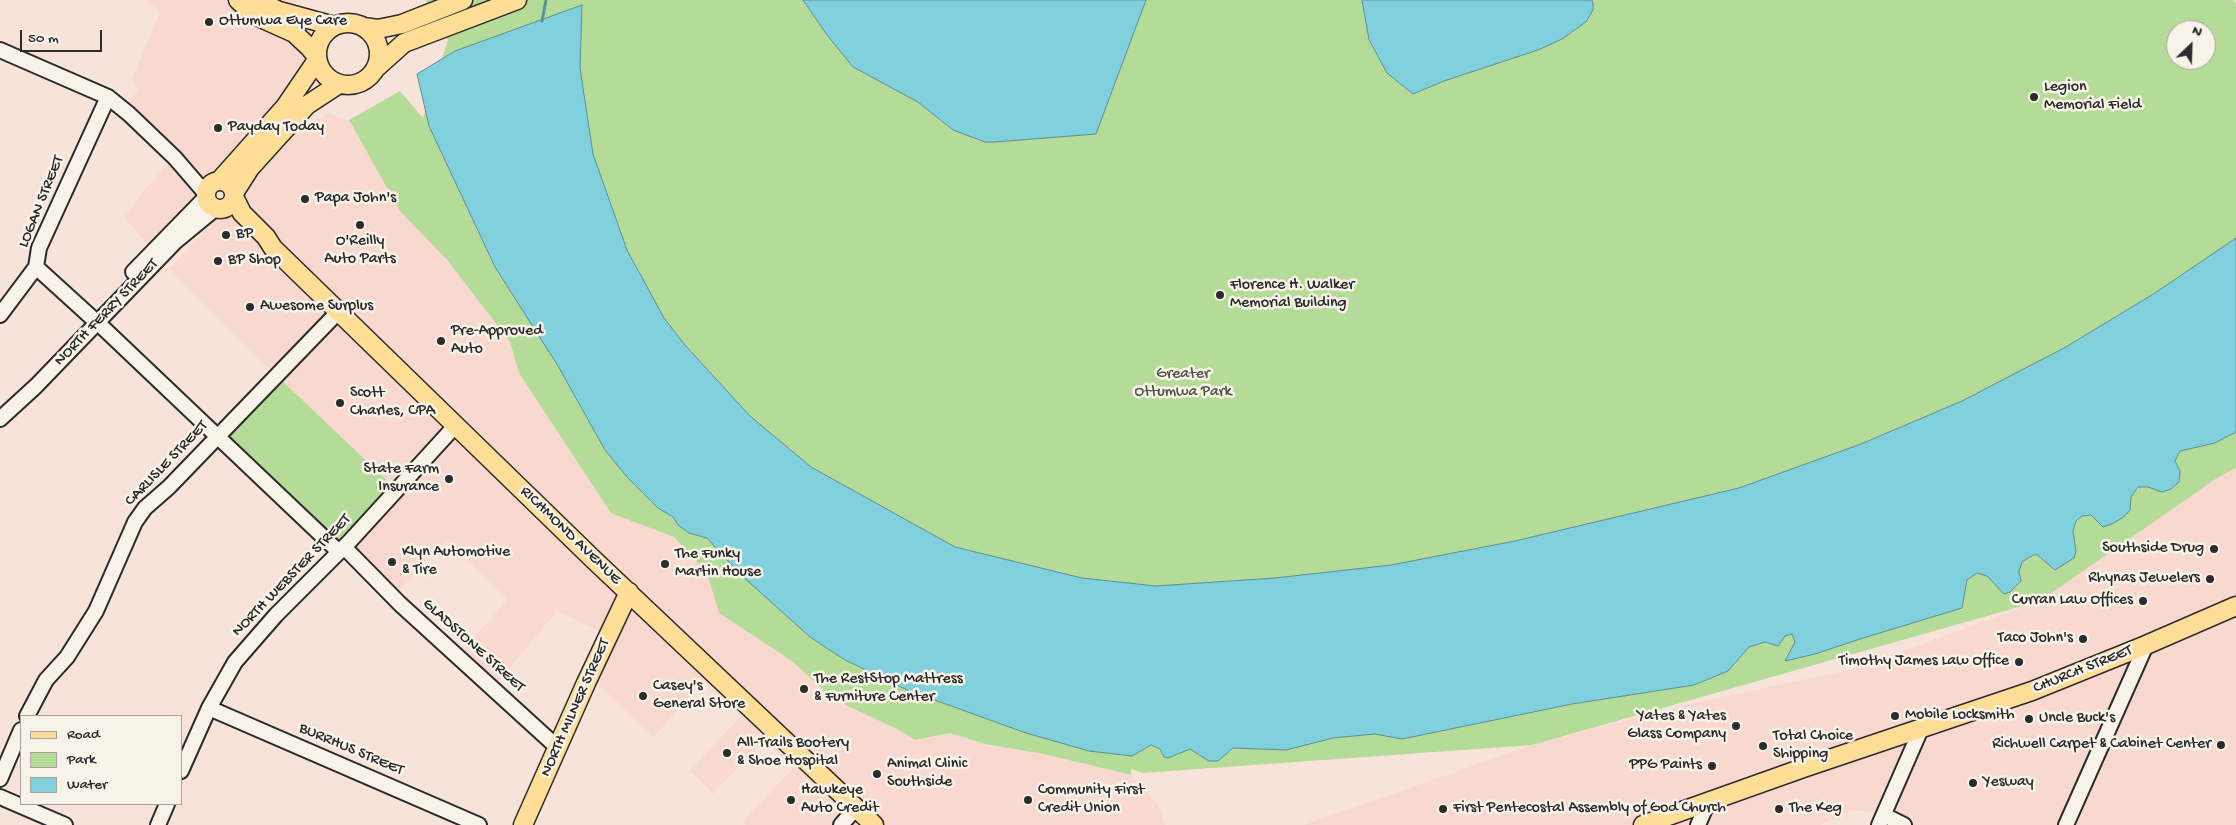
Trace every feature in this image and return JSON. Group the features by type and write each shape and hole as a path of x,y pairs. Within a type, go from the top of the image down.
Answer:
{"main road":[{"path":"238,0 254,15 294,33 309,47 328,77 340,84 346,85 360,83 404,44 517,0"},
{"path":"256,0 279,11 334,26 349,23 363,27 378,28 402,24 463,0"},
{"path":"317,58 319,42 334,26"},
{"path":"363,27 372,35 378,46 379,58 375,69"},
{"name":"NORTH FERRY STREET","path":"213,195 285,107 317,58"},
{"path":"234,195 250,168 307,105 340,84"},
{"name":"RICHMOND AVENUE","path":"270,243 254,234 213,195 231,185 242,213 338,312 874,825"},
{"name":"NORTH MILNER STREET","path":"523,825 629,592"},
{"name":"CHURCH STREET","path":"1643,825 1806,767 2032,691 2236,606"}],"street":[{"name":"RICHMOND AVENUE","path":"0,50 108,97 142,125 213,195"},
{"name":"LOGAN STREET","path":"0,315 36,267 39,248 108,97"},
{"name":"NORTH FERRY STREET","path":"0,418 36,386 94,320 213,195"},
{"name":"GLADSTONE STREET","path":"36,267 217,437 558,748"},
{"name":"CARLISLE STREET","path":"28,715 46,680 67,657 96,611 135,522 145,508 169,487 338,312"},
{"name":"NORTH FERRY STREET","path":"0,414 12,398 94,320"},
{"name":"NORTH WEBSTER STREET","path":"182,769 209,708 235,662 456,425"},
{"path":"2066,825 2146,645"},
{"name":"BURRHUS STREET","path":"209,708 480,825"},
{"path":"1904,825 1882,820 1921,729"},
{"path":"0,779 20,732"},
{"path":"0,797 66,825"},
{"path":"1698,825 1708,802"},
{"path":"158,825 167,805"},
{"path":"841,825 856,808"}],"shaded area":[{"path":"147,0 296,0 304,54 296,88 150,246 124,218 144,190 175,157 122,108 139,90 131,80 160,13"},
{"path":"328,113 349,120 400,211 448,261 510,342 519,373 611,512 674,537 707,573 719,613 792,661 833,699 899,730 915,740 950,733 985,744 1044,754 1131,775 1158,804 1165,825 746,825 743,822 794,767 764,739 713,794 690,771 741,716 703,680 654,737 597,683 616,639 557,611 493,688 458,656 508,599 447,540 393,597 344,547 392,485 276,375 170,269 297,131"},
{"path":"2236,468 2236,825 1904,825 1884,815 1866,811 1849,811 1820,825 1304,825 1532,745 1693,703 1854,669 2040,601 2217,477"}],"green space":[{"name":"Greater Ottumwa Park","path":"426,0 2234,0 2236,4 2236,468 2217,478 2040,601 1532,745 1143,773 1131,769 1131,775 1044,754 985,744 950,733 915,740 899,730 833,699 792,661 719,613 707,573 674,537 611,513 519,373 510,342 448,261 400,211 349,120 400,91 423,118 448,40","holes":["740,572 863,670 810,637"]},
{"path":"276,375 392,485 344,547 217,437"}],"water":[{"path":"803,0 1146,0 1096,134 985,142 953,130 918,102 853,67 827,35"},
{"path":"1362,0 1592,0 1593,10 1586,22 1562,39 1538,50 1444,81 1413,94 1387,73 1369,40"},
{"path":"582,5 580,68 593,154 627,250 664,318 684,344 750,416 811,467 955,547 1082,578 1156,586 1275,578 1391,565 1515,541 1739,488 1861,444 1962,401 2064,348 2155,293 2236,238 2236,432 2215,443 2180,451 2175,461 2180,471 2179,482 2171,489 2162,492 2148,487 2138,487 2131,497 2130,510 2125,516 2112,524 2103,527 2091,515 2082,516 2076,521 2073,531 2076,551 2074,558 2055,570 2036,554 2022,562 2019,571 2021,581 2010,592 2004,594 1987,576 1977,573 1967,580 1962,608 1815,654 1785,661 1795,642 1792,634 1785,636 1778,646 1765,642 1749,647 1728,671 1694,685 1572,704 1402,739 1375,734 1333,738 1286,750 1233,748 1218,761 1209,761 1190,749 1168,758 1164,757 1160,749 1151,745 1132,756 1089,751 1026,733 907,690 845,660 810,637 740,574 707,538 689,533 678,525 673,517 658,508 627,477 605,450 558,366 495,267 429,126 417,74 455,51"}],"waterway":[{"path":"542,21 546,0"}],"place":[{"name":"Ottumwa Eye Care","path":"209,22"},
{"name":"Legion Memorial Field","path":"2034,97"},
{"name":"Payday Today","path":"218,128"},
{"name":"Papa John's","path":"305,199"},
{"name":"O'Reilly Auto Parts","path":"360,225"},
{"name":"BP","path":"226,235"},
{"name":"BP Shop","path":"218,261"},
{"name":"Florence H. Walker Memorial Building","path":"1220,295"},
{"name":"Awesome Surplus","path":"250,307"},
{"name":"Pre-Approved Auto","path":"441,341"},
{"name":"Scott Charles, CPA","path":"340,403"},
{"name":"State Farm Insurance","path":"449,479"},
{"name":"Southside Drug","path":"2214,549"},
{"name":"Klyn Automotive & Tire","path":"392,562"},
{"name":"The Funky Martin House","path":"665,564"},
{"name":"Rhynas Jewelers","path":"2210,579"},
{"name":"Curran Law Offices","path":"2143,601"},
{"name":"Taco John's","path":"2083,639"},
{"name":"Timothy James Law Office","path":"2019,662"},
{"name":"The RestStop Mattress & Furniture Center","path":"804,689"},
{"name":"Casey's General Store","path":"643,696"},
{"name":"Mobile Locksmith","path":"1895,716"},
{"name":"Uncle Buck's","path":"2029,719"},
{"name":"Yates & Yates Glass Company","path":"1736,726"},
{"name":"Richwell Carpet & Cabinet Center","path":"2221,745"},
{"name":"Total Choice Shipping","path":"1763,746"},
{"name":"All-Trails Bootery & Shoe Hospital","path":"727,753"},
{"name":"PPG Paints","path":"1712,766"},
{"name":"Animal Clinic Southside","path":"877,774"},
{"name":"Yesway","path":"1973,783"},
{"name":"Hawkeye Auto Credit","path":"791,800"},
{"name":"Community First Credit Union","path":"1028,800"},
{"name":"First Pentecostal Assembly of God Church","path":"1443,809"},
{"name":"The Keg","path":"1779,809"}]}
